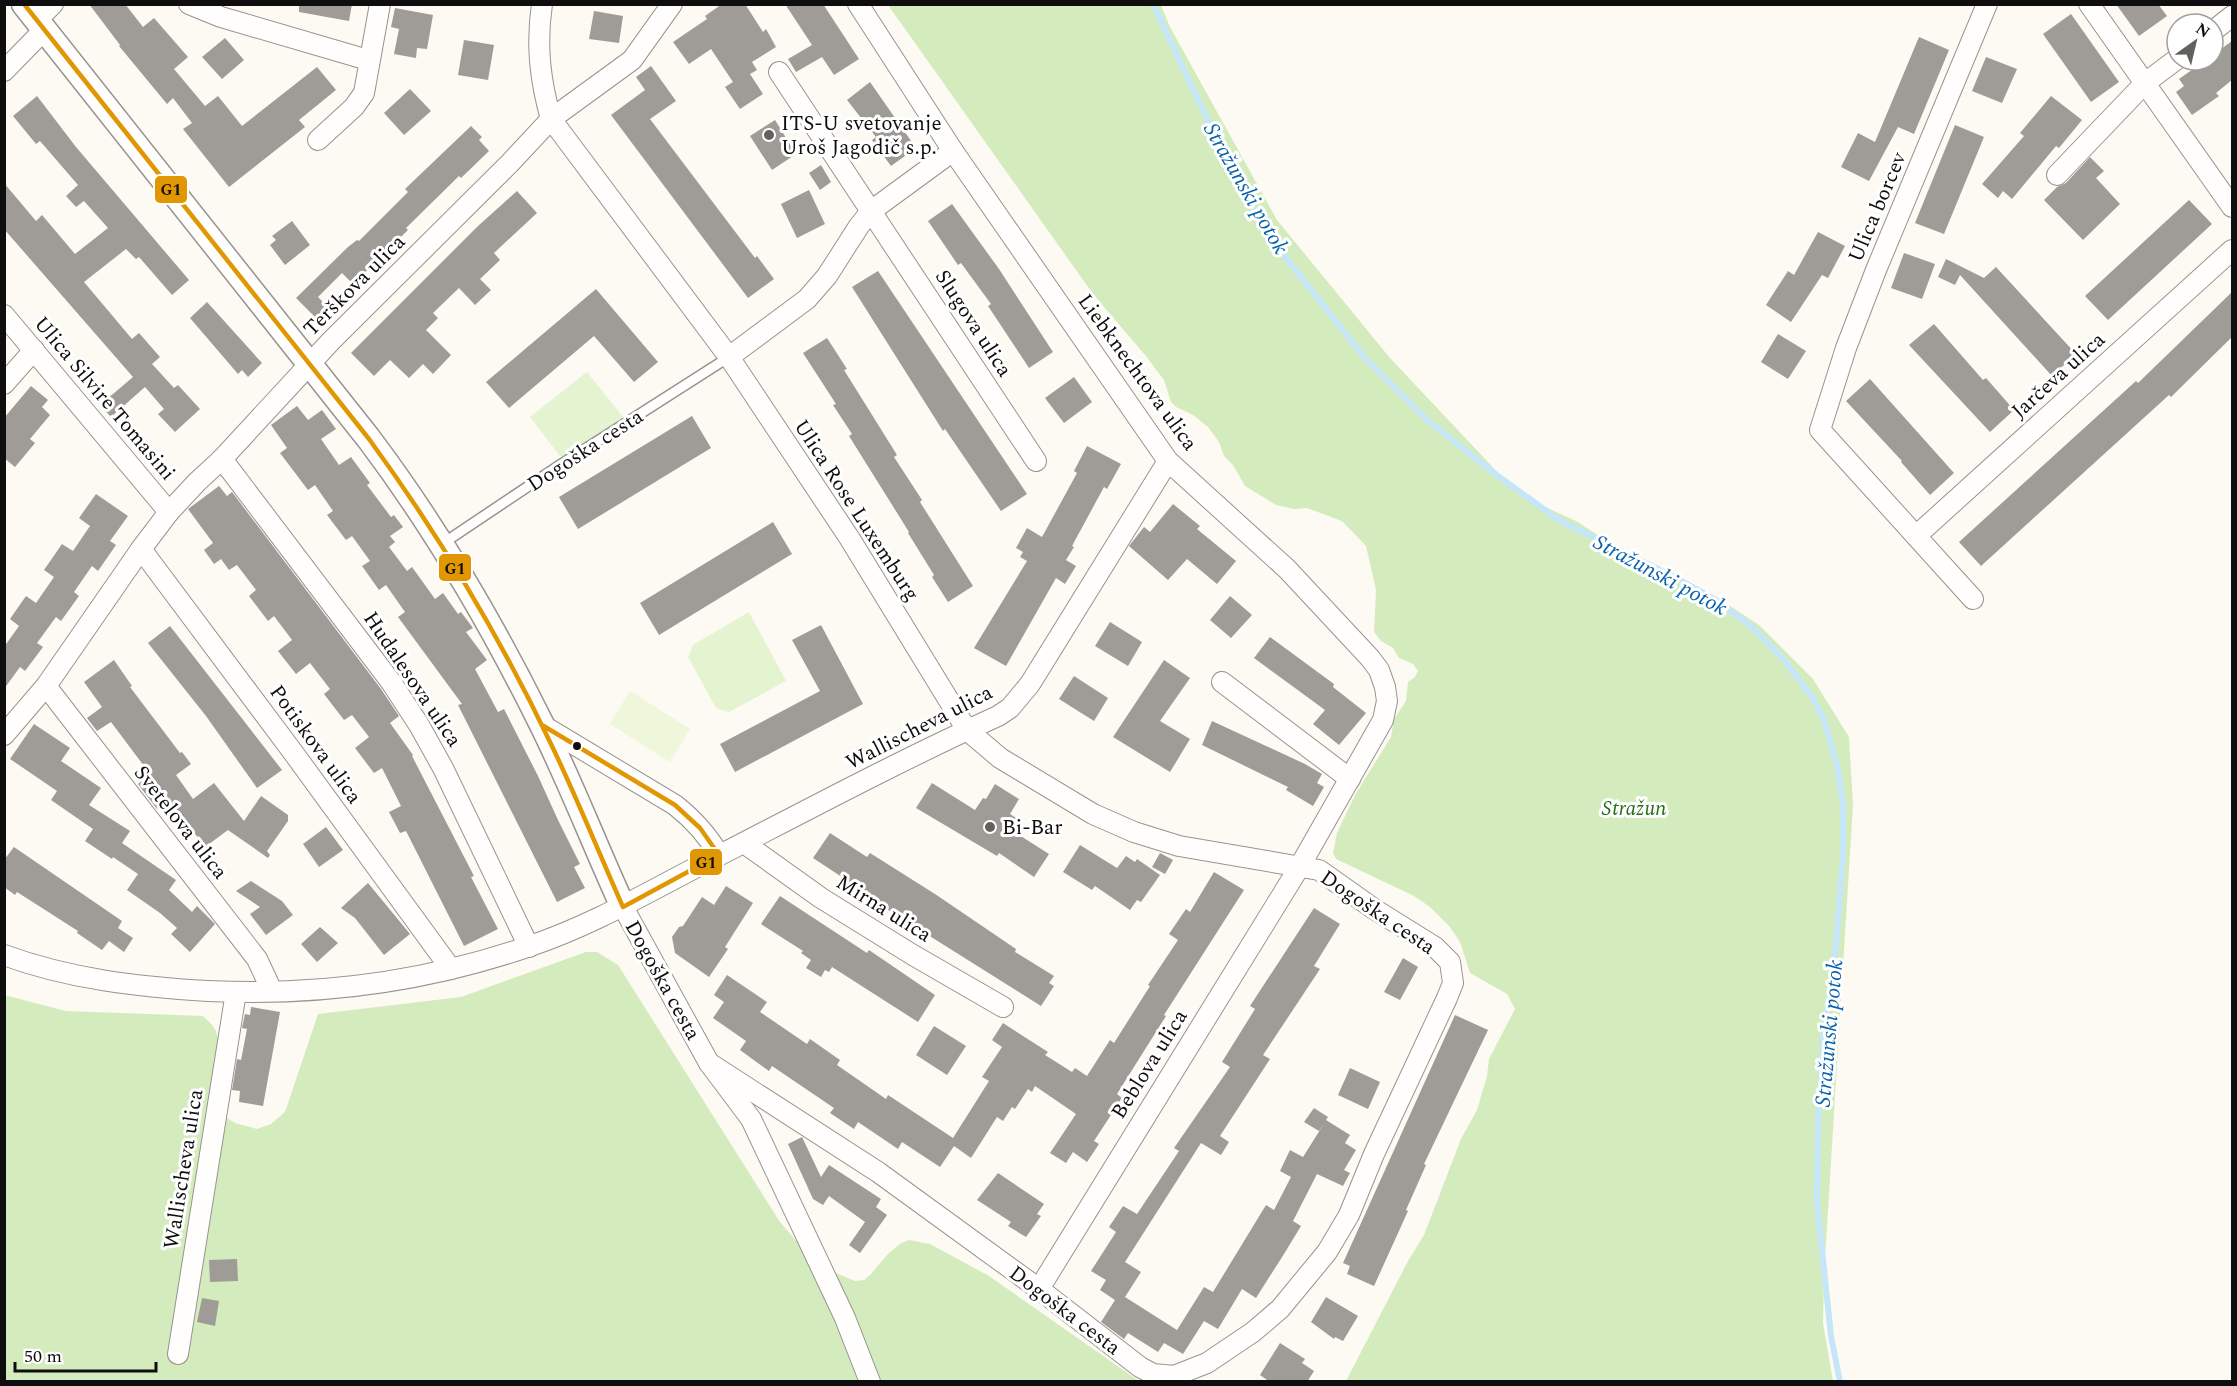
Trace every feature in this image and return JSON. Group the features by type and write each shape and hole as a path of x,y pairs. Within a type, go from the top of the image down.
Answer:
{"street":[{"path":"189,4 221,17 368,60"},
{"path":"318,140 354,107 364,93 368,60 380,4"},
{"name":"Ulica Rose Luxemburg","path":"542,4 538,55 542,88 551,119 729,357 850,539 967,730 1009,764 1093,814 1134,832 1179,846 1300,866"},
{"name":"Terškova ulica","path":"4,735 46,686 141,549 197,482 222,459 310,363 551,119 632,60 672,4"},
{"name":"Liebknechtova ulica","path":"858,4 953,151 1168,461 1287,569 1362,647 1379,670 1387,701 1383,720 1300,866"},
{"name":"Ulica borcev","path":"1916,536 1820,430 1846,348 1876,270 1987,4"},
{"path":"2089,4 2232,207"},
{"path":"4,71 40,15"},
{"name":"Dogoška cesta","path":"40,15 393,471 442,544 492,628 542,725 623,907 709,1063 751,1119 845,1318 870,1382"},
{"path":"2057,175 2145,83 2165,68"},
{"name":"Slugova ulica","path":"779,72 1036,461"},
{"path":"729,357 807,299 827,276 871,211 953,151"},
{"name":"Jarčeva ulica","path":"1916,536 2232,250"},
{"name":"Ulica Silvire Tomasini","path":"4,315 170,512"},
{"path":"4,384 34,350"},
{"name":"Hudalesova ulica","path":"222,459 391,682 419,725 443,768 529,947"},
{"name":"Wallischeva ulica","path":"4,955 61,972 121,983 236,992 352,987 451,969 529,947 623,907 719,855 1004,712 1030,684 1168,461"},
{"path":"1916,536 1973,599"},
{"name":"Potiskova ulica","path":"141,549 451,969"},
{"path":"1222,682 1350,779"},
{"name":"Svetelova ulica","path":"46,686 257,959 272,991"},
{"path":"542,725 675,805 695,821 709,837 719,855"},
{"name":"Mirna ulica","path":"744,843 821,898 1003,1007"},
{"name":"Dogoška cesta","path":"709,1063 878,1172 1039,1288 1140,1367 1153,1374 1174,1376 1207,1363 1253,1332 1280,1309 1338,1236 1439,1018 1453,982 1450,962 1435,947 1374,909 1319,870 1300,866"},
{"name":"Beblova ulica","path":"1039,1288 1300,866"},
{"name":"Wallischeva ulica","path":"178,1354 236,992"}],"lane":[{"name":"Dogoška cesta","path":"442,544 729,357"}],"green space":[{"name":"Stražun","path":"888,5 1161,5 1170,27 1277,220 1390,358 1519,495 1576,521 1635,559 1718,598 1759,625 1813,679 1849,737 1853,805 1824,1275 1823,1323 1833,1381 1346,1381 1408,1261 1424,1235 1461,1139 1477,1110 1487,1076 1489,1059 1515,1009 1507,994 1470,973 1460,942 1450,927 1430,907 1414,896 1336,859 1333,853 1337,833 1355,795 1391,737 1394,719 1406,701 1408,682 1415,677 1418,671 1413,664 1399,658 1393,648 1381,641 1374,632 1376,590 1366,546 1342,521 1307,508 1294,509 1276,505 1245,486 1233,465 1224,456 1219,442 1208,427 1171,402 1164,380 1093,294"},
{"path":"587,372 623,417 568,455 560,456 530,417"},
{"path":"749,612 786,681 729,712 716,708 688,657 693,645"},
{"path":"630,691 690,729 670,762 610,724"},
{"path":"586,952 597,952 618,965 780,1222 804,1250 838,1274 855,1281 864,1280 901,1243 909,1240 930,1244 989,1276 1139,1381 5,1381 4,995 66,1011 203,1016 215,1029 218,1042 207,1106 235,1123 257,1129 271,1124 285,1112 318,1014 461,997"}],"building":[{"path":"89,4 125,4 143,27 154,18 188,57 174,69 205,106 218,96 242,126 317,67 336,90 299,120 305,127 229,187 183,129 192,123 173,98 167,104 119,46"},
{"path":"299,4 352,4 349,21 299,12"},
{"path":"722,4 745,4 763,32 766,29 776,47 752,62 757,70 750,74 763,94 740,109 725,87 733,82 711,49 689,64 673,42 707,19 705,16"},
{"path":"785,4 823,4 859,59 834,75 822,57 796,72 788,59 812,45"},
{"path":"2116,4 2158,4 2165,13 2165,17 2139,36"},
{"path":"395,8 433,15 427,49 417,48 416,58 394,54 399,29 391,27"},
{"path":"594,11 623,16 619,43 589,39"},
{"path":"2071,14 2119,82 2091,102 2043,34"},
{"path":"1919,37 1949,50 1914,134 1898,127 1869,181 1841,167 1858,133 1875,142"},
{"path":"225,38 244,60 222,79 202,57"},
{"path":"464,40 494,45 488,80 458,75"},
{"path":"2232,41 2232,80 2216,93 2219,96 2192,115 2176,92 2184,86 2179,79 2189,72 2225,72 2225,46"},
{"path":"1986,57 2017,69 2002,103 1972,91"},
{"path":"651,66 676,101 650,119 755,258 757,256 774,279 748,298 611,115 645,90 636,77"},
{"path":"870,82 916,148 891,166 872,140 876,137 847,100"},
{"path":"410,89 431,111 404,135 384,113"},
{"path":"37,96 76,147 189,280 172,295 139,257 136,259 126,249 84,282 132,339 139,333 160,357 152,364 174,388 178,385 200,409 175,432 158,414 164,409 145,387 111,417 100,405 133,377 4,229 4,183 36,221 42,215 75,254 108,228 84,201 76,207 66,196 78,185 40,141 36,144 13,116"},
{"path":"2051,96 2082,120 2059,148 2056,146 2012,199 2003,191 1998,198 1982,184 2024,136 2020,133"},
{"path":"775,120 796,154 772,170 750,136"},
{"path":"1955,125 1984,137 1944,234 1915,223"},
{"path":"471,126 482,137 479,140 489,151 461,178 459,176 353,284 342,273 318,297 329,308 317,319 296,298 348,247 357,240 359,241 408,192 405,189"},
{"path":"2090,157 2104,171 2096,178 2120,204 2083,240 2044,200 2057,187 2066,183"},
{"path":"821,165 831,182 820,190 809,173"},
{"path":"809,190 825,224 797,238 781,204"},
{"path":"517,191 537,213 494,253 500,260 480,279 491,290 475,305 459,288 433,313 438,318 426,330 451,355 433,374 423,364 409,378 390,360 374,376 351,353 478,226"},
{"path":"2189,200 2212,224 2108,320 2085,296"},
{"path":"952,204 999,269 1053,352 1029,368 988,306 991,304 961,263 958,265 928,221"},
{"path":"292,221 310,245 285,265 270,245 276,240 272,236"},
{"path":"1818,232 1845,246 1828,278 1822,275 1791,322 1766,305 1788,271 1794,275"},
{"path":"1904,253 1935,264 1922,299 1891,288"},
{"path":"1946,259 1984,278 1996,267 2076,354 2052,376 1960,275 1955,285 1938,277"},
{"path":"878,271 1027,494 1001,511 945,429 943,431 852,287"},
{"path":"596,289 658,362 634,382 594,336 509,408 486,382"},
{"path":"2232,292 2232,337 2171,397 2169,395 1981,566 1959,542 2136,381 2138,383"},
{"path":"207,302 262,363 248,377 242,370 238,374 190,318"},
{"path":"1934,324 1983,380 1986,378 2014,410 1990,432 1909,345"},
{"path":"1778,334 1806,351 1788,379 1761,362"},
{"path":"827,338 847,369 844,370 897,455 894,457 922,500 920,502 973,586 948,602 932,577 934,575 909,532 849,436 852,434 833,405 836,404 803,353"},
{"path":"1074,377 1092,402 1064,423 1045,398"},
{"path":"1870,379 1954,473 1930,495 1846,401"},
{"path":"31,386 48,400 42,407 50,415 30,439 35,443 15,467 4,458 4,418"},
{"path":"297,406 308,420 322,410 336,429 321,439 339,465 351,457 370,483 367,485 391,517 394,515 403,527 390,536 395,542 389,547 407,571 412,567 435,599 443,593 458,614 461,612 473,628 466,632 487,660 475,669 498,712 504,709 538,776 580,864 574,867 585,888 557,902 458,705 462,704 398,617 405,612 386,585 379,590 362,566 370,561 352,536 346,540 327,515 333,511 315,485 308,490 280,453 287,448 271,425"},
{"path":"692,416 711,448 578,529 559,497"},
{"path":"1087,446 1121,464 1107,489 1104,487 1072,546 1074,547 1066,560 1076,566 1065,584 1056,578 1006,666 974,648 1027,561 1020,557 1023,552 1016,548 1027,528 1042,537 1077,473 1074,471"},
{"path":"219,486 227,496 232,492 399,716 390,723 413,755 498,929 464,946 406,831 400,833 389,812 401,806 382,768 374,773 355,748 369,737 352,715 344,720 324,694 330,689 310,663 296,674 278,651 292,640 274,616 268,621 249,596 256,590 237,565 229,570 221,559 214,564 204,550 213,543 188,509"},
{"path":"96,494 128,516 110,541 116,545 98,571 92,566 74,592 79,596 61,621 56,617 37,643 43,647 25,671 20,667 4,689 4,647 19,626 10,619 26,596 36,603 54,577 44,570 62,544 73,551 90,526 79,518"},
{"path":"1173,504 1200,526 1197,529 1236,561 1217,584 1187,559 1168,580 1129,546 1144,527 1150,532"},
{"path":"773,522 792,554 659,635 640,603"},
{"path":"1230,596 1252,615 1231,638 1210,620"},
{"path":"1110,622 1142,642 1128,666 1095,646"},
{"path":"821,625 863,704 735,772 720,744 820,691 792,640"},
{"path":"170,626 282,770 257,788 206,716 148,643"},
{"path":"1270,637 1334,684 1333,687 1366,713 1339,745 1313,724 1325,710 1254,658"},
{"path":"114,660 132,686 130,687 191,764 176,775 193,799 214,783 244,821 261,796 288,815 288,821 267,851 270,855 268,858 228,830 205,847 169,800 157,809 138,784 150,774 111,722 97,731 87,718 102,707 84,682"},
{"path":"1164,660 1190,678 1160,721 1190,739 1170,772 1113,737"},
{"path":"1074,676 1108,698 1094,721 1059,699"},
{"path":"1212,721 1322,774 1317,783 1324,787 1313,806 1286,790 1288,787 1202,745"},
{"path":"34,724 70,748 61,761 101,788 89,805 130,831 122,843 176,880 169,890 192,912 197,906 215,924 190,952 171,934 177,928 127,890 138,874 85,841 93,829 51,800 57,791 10,759"},
{"path":"932,783 975,810 983,798 986,799 995,784 1019,799 1010,814 1019,820 1013,831 1049,854 1034,877 999,853 997,856 916,808"},
{"path":"326,827 343,850 319,867 303,844"},
{"path":"830,833 867,857 870,853 935,894 1016,949 1015,952 1054,976 1049,983 1054,986 1041,1006 850,886 851,883 813,858"},
{"path":"1080,845 1117,868 1126,856 1135,862 1137,859 1160,875 1141,902 1137,900 1130,910 1095,886 1092,890 1063,872"},
{"path":"14,847 122,921 118,928 133,938 124,952 109,941 102,950 77,933 78,931 17,892 15,895 4,887 4,860"},
{"path":"1160,853 1173,860 1165,874 1152,867"},
{"path":"1214,872 1244,890 1164,1015 1166,1016 1117,1094 1122,1098 1094,1141 1099,1144 1087,1162 1073,1152 1066,1163 1050,1153 1076,1114 1035,1086 1032,1092 1028,1089 1015,1109 1012,1107 1003,1121 997,1117 971,1158 954,1146 940,1167 902,1142 898,1149 858,1122 854,1129 830,1113 834,1108 772,1066 769,1071 740,1050 746,1041 713,1018 724,1002 714,995 727,975 767,1002 760,1012 807,1044 810,1039 840,1060 837,1065 886,1099 888,1095 953,1138 989,1081 982,1077 1002,1047 992,1040 1003,1023 1048,1052 1045,1055 1072,1072 1075,1068 1087,1076 1110,1040 1114,1043 1150,986 1148,985 1178,940 1169,934 1186,909 1190,912"},
{"path":"251,881 282,901 293,915 266,935 250,914 260,907 236,891"},
{"path":"368,883 410,934 384,955 355,918 341,908"},
{"path":"726,886 753,903 725,947 728,949 709,977 675,953 672,937 679,927 683,926 702,897 714,905"},
{"path":"780,896 867,953 869,950 935,995 918,1022 832,967 829,972 825,970 821,977 806,968 811,960 801,953 803,951 761,924"},
{"path":"1314,908 1340,924 1314,966 1320,969 1263,1055 1270,1059 1220,1136 1229,1142 1221,1155 1201,1143 1125,1262 1141,1272 1125,1297 1177,1330 1204,1287 1213,1292 1266,1205 1274,1210 1291,1177 1280,1171 1290,1150 1303,1157 1325,1122 1319,1131 1304,1122 1314,1108 1328,1117 1326,1120 1350,1135 1345,1143 1356,1150 1344,1170 1350,1173 1343,1186 1317,1174 1293,1221 1301,1226 1256,1298 1242,1289 1218,1329 1204,1321 1183,1354 1164,1343 1158,1352 1128,1333 1124,1339 1101,1322 1115,1300 1100,1290 1106,1280 1091,1271 1116,1232 1109,1227 1123,1206 1137,1214 1179,1151 1174,1148 1230,1067 1222,1062 1255,1009 1250,1006"},
{"path":"320,927 338,943 317,962 301,944"},
{"path":"1403,958 1418,967 1400,1000 1384,992"},
{"path":"251,1007 280,1012 263,1106 239,1102 240,1091 232,1090 237,1059 241,1060 247,1029 242,1028 245,1014 250,1015"},
{"path":"1455,1015 1488,1030 1424,1164 1426,1165 1406,1210 1408,1211 1374,1286 1347,1274 1350,1266 1343,1263"},
{"path":"934,1026 966,1046 947,1075 916,1055"},
{"path":"1350,1068 1380,1082 1368,1109 1338,1095"},
{"path":"802,1137 821,1177 829,1165 881,1199 876,1207 887,1215 860,1253 849,1245 865,1222 829,1196 823,1205 813,1199 788,1144"},
{"path":"998,1173 1044,1204 1037,1214 1041,1216 1026,1237 1008,1226 1011,1222 977,1200"},
{"path":"237,1259 238,1281 210,1282 209,1260"},
{"path":"1326,1297 1358,1316 1343,1341 1335,1337 1334,1339 1311,1322"},
{"path":"202,1298 219,1301 215,1326 197,1322"},
{"path":"1280,1343 1305,1359 1302,1363 1314,1371 1307,1382 1270,1382 1260,1375"}],"waterway":[{"name":"Stražunski potok","path":"1153,4 1224,155 1271,239 1365,358 1427,420 1559,520 1716,600 1752,627 1784,660 1812,697 1823,717 1837,765 1843,805 1843,855 1836,944 1823,1040 1818,1125 1817,1202 1831,1336 1840,1382"}],"transit line":[{"name":"G1","path":"24,4 369,439 420,512 467,587 511,665 570,785 623,907 719,855 700,828 675,805 542,725"}],"place":[{"name":"ITS-U svetovanje Uroš Jagodič s.p.","path":"769,135"},
{"name":"Bi-Bar","path":"990,827"}]}
